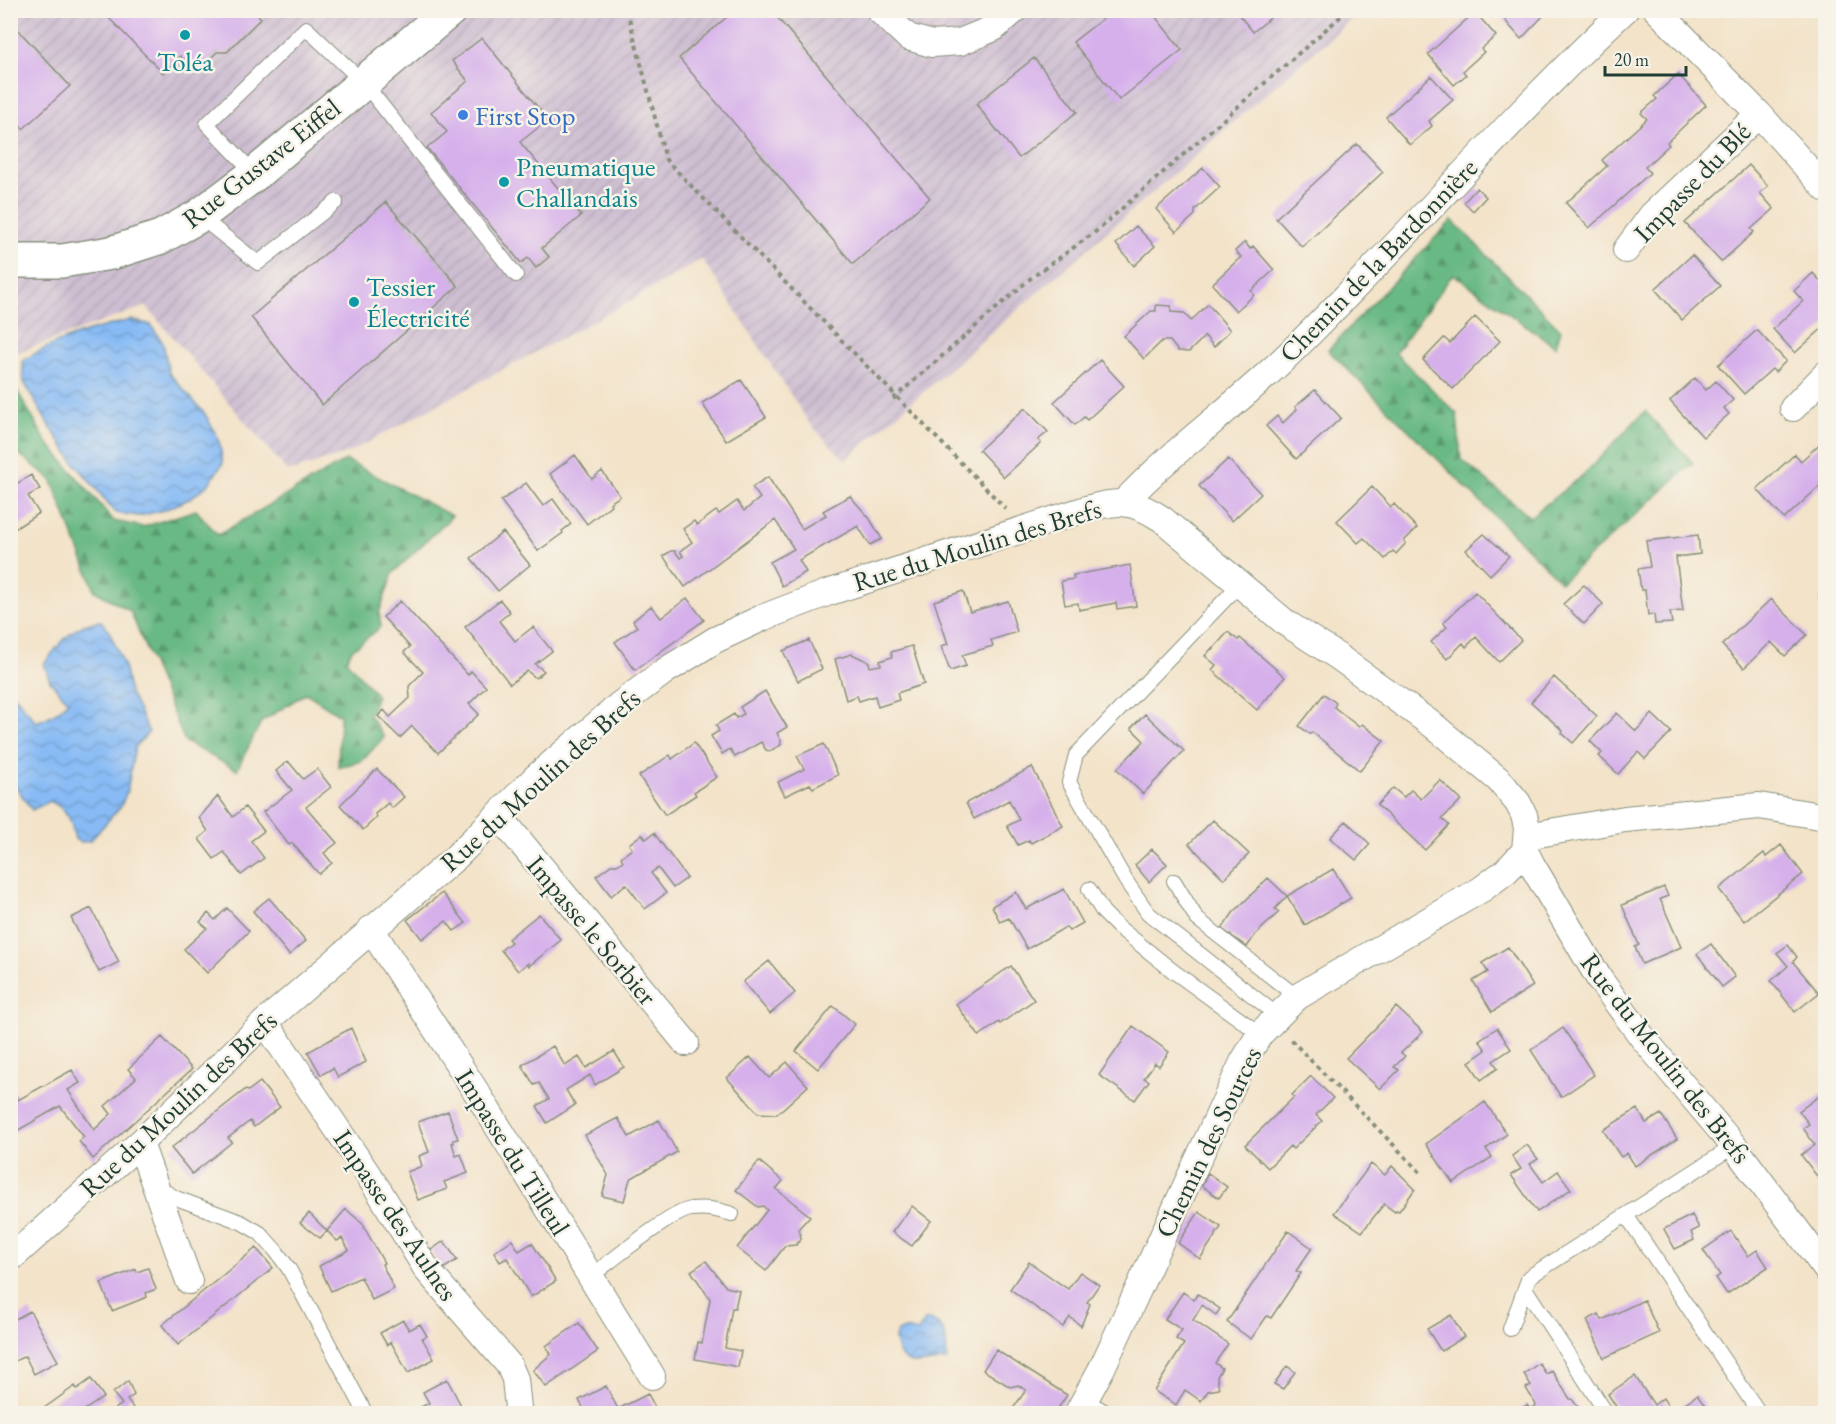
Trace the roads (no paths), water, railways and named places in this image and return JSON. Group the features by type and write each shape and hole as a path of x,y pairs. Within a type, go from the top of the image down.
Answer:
{"street":[{"name":"Rue Gustave Eiffel","path":"10,261 62,261 111,253 161,237 199,216 255,174 450,10"},
{"path":"879,10 908,37 932,44 960,42 994,28 1015,10"},
{"name":"Chemin de la Bardonnière","path":"1125,501 1166,460 1300,344 1521,111 1625,10"},
{"path":"1657,10 1759,114 1826,189"},
{"name":"Impasse du Blé","path":"1626,250 1652,215 1759,114"},
{"path":"1793,408 1826,374"},
{"name":"Rue du Moulin des Brefs","path":"10,1259 140,1143 265,1022 456,857 536,777 618,706 665,671 715,640 762,618 827,593 1025,528 1104,504 1125,501 1144,507 1162,519 1286,622 1434,726 1499,780 1524,814 1526,843 1600,980 1643,1038 1734,1146 1826,1269"},
{"path":"1526,843 1625,819 1759,806 1826,817"},
{"name":"Impasse le Sorbier","path":"499,816 686,1043"},
{"name":"Chemin des Sources","path":"1081,1406 1102,1368 1243,1062 1270,1023 1297,997 1482,889 1506,871 1526,843"},
{"name":"Impasse du Tilleul","path":"371,929 477,1093 652,1376"},
{"name":"Impasse des Aulnes","path":"265,1022 379,1191 427,1270 509,1365 515,1379 518,1408"},
{"path":"140,1143 189,1281"}],"lane":[{"path":"255,174 207,124 306,28 363,83 516,275"},
{"path":"199,216 258,263 336,202"},
{"path":"1240,584 1076,755 1069,782 1126,881 1148,913 1270,1023"},
{"path":"1174,881 1197,919 1297,997"},
{"path":"1089,889 1103,912 1117,926 1173,971 1270,1023"},
{"path":"1510,1329 1529,1277 1734,1146"},
{"path":"156,1186 176,1198 241,1222 260,1233 289,1269 366,1413"},
{"path":"590,1277 659,1226 688,1209 710,1208 732,1215"},
{"path":"1626,1215 1760,1413"},
{"path":"1525,1288 1607,1413"},
{"path":"1081,1406 1108,1413"}],"water":[{"path":"131,320 151,325 163,343 169,373 205,414 219,440 223,463 208,485 189,499 164,510 139,516 116,513 74,462 47,422 23,380 23,361 36,353 75,336"},
{"path":"101,621 109,631 124,665 129,691 149,732 135,747 127,791 121,806 90,841 80,842 75,839 71,821 62,808 50,801 32,810 11,780 11,691 36,722 58,711 68,701 50,681 44,664 75,630"},
{"path":"929,1320 940,1326 943,1331 947,1360 921,1364 907,1361 901,1357 897,1349 895,1338 898,1332 905,1329 918,1332 925,1321"}],"place":[{"name":"Toléa","path":"185,35"},
{"name":"First Stop","path":"463,115"},
{"name":"Pneumatique Challandais","path":"504,182"},
{"name":"Tessier Électricité","path":"354,302"}]}
